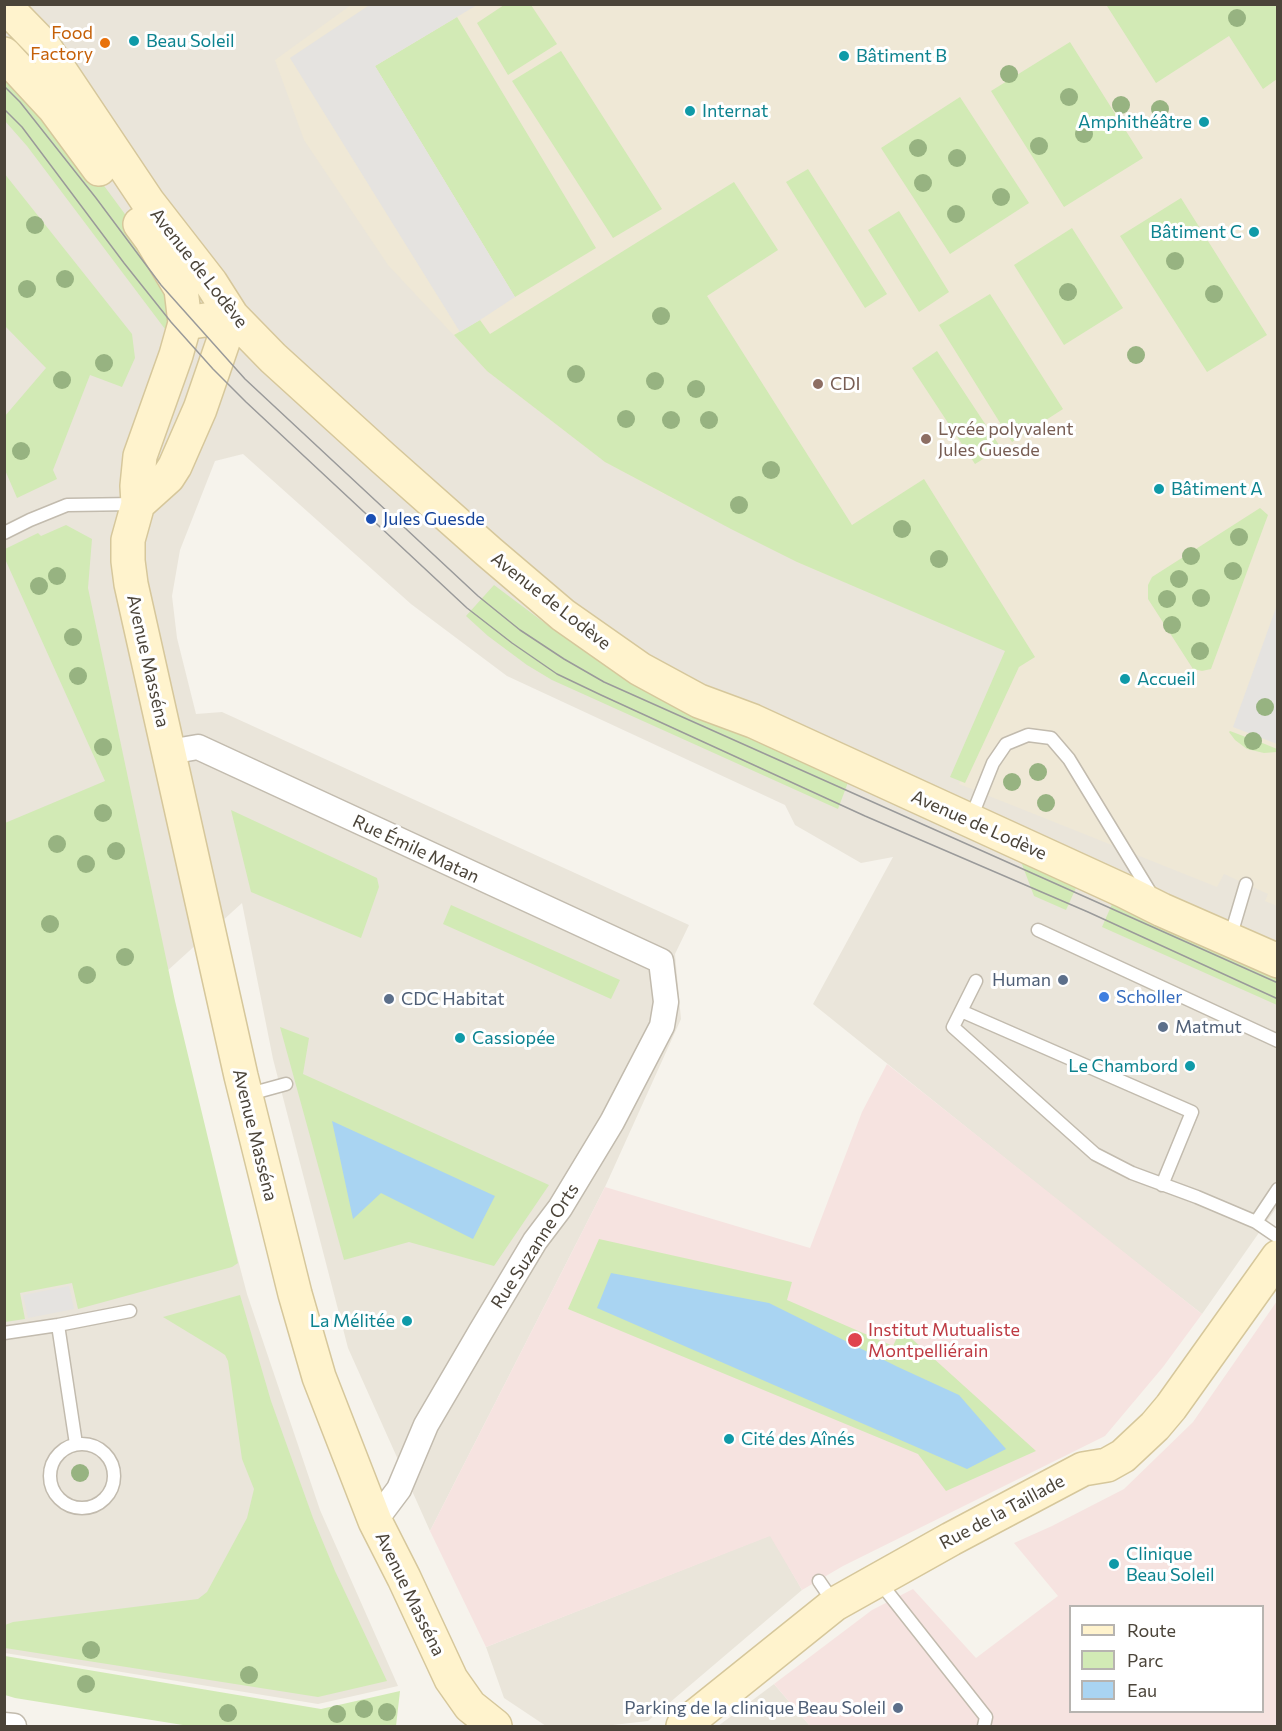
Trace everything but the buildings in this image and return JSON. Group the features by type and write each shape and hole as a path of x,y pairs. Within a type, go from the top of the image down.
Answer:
{"street":[{"name":"Avenue de Lodève","path":"4,5 43,45 148,202 211,284 232,316 273,358 489,552 563,615 640,669 699,701 753,721 1278,962"},
{"name":"Avenue de Lodève","path":"4,54 54,108 151,239 181,289 184,323"},
{"path":"138,504 156,489 176,466 200,409 232,316 184,323"},
{"name":"Avenue Masséna","path":"184,323 176,355 140,456 138,504 128,540 131,584 245,1095 295,1294 319,1377 375,1521 451,1679 470,1706 495,1726"},
{"name":"Rue Émile Matan","path":"170,752 198,747 661,961"},
{"name":"Rue Suzanne Orts","path":"375,1521 399,1489 426,1425 481,1331 535,1241 560,1208 612,1122 662,1026 666,1002 661,961"},
{"name":"Rue de la Taillade","path":"683,1726 827,1592 877,1579 1083,1469 1107,1465 1123,1456 1155,1426 1171,1407 1278,1257"},
{"path":"4,1725 14,1726"}],"lane":[{"path":"4,532 67,505 138,504"},
{"path":"969,820 993,763 1006,744 1028,735 1051,738 1069,759 1162,910"},
{"path":"1229,939 1246,884"},
{"path":"1038,930 1278,1041"},
{"path":"976,981 953,1027 1095,1154 1132,1173 1256,1222 1278,1237"},
{"path":"961,1011 1192,1112 1162,1185"},
{"path":"245,1095 286,1084"},
{"path":"1256,1222 1278,1189"},
{"path":"4,1333 130,1311"},
{"path":"58,1325 76,1444"},
{"path":"76,1444 98,1447 112,1463 115,1474 110,1494 93,1508 71,1507 62,1502 55,1494 51,1484 52,1463 58,1454 76,1444"},
{"path":"877,1579 988,1724"}],"shaded area":[{"path":"371,4 477,5 375,66 515,297 460,332 290,58"},
{"path":"5,5 1277,5 1277,1207 1202,1314 813,1004 893,857 861,863 795,825 785,805 507,676 411,604 243,454 215,461 180,550 172,596 177,638 196,714 222,712 689,925 675,954 681,1019 605,1187 430,1531 348,1348 273,1059 242,903 90,1041 5,923"},
{"name":"Lycée polyvalent Jules Guesde","path":"351,5 1277,5 1277,906 1265,901 1268,894 1224,874 1217,887 959,784 1014,654 797,562 668,496 605,462 487,371 388,265 304,140 275,60"},
{"path":"1277,605 1277,744 1233,727"},
{"name":"Institut Mutualiste Montpelliérain","path":"887,1064 1202,1314 1163,1367 1105,1436 843,1566 802,1590 770,1536 486,1647 430,1531 605,1187 810,1248 862,1112"},
{"path":"228,1222 247,1294 320,1510 398,1686 318,1704 5,1653 4,1244 195,1229"},
{"path":"69,1286 74,1309 28,1318 23,1295"},
{"path":"1277,1301 1277,1726 810,1726 774,1684 872,1610 913,1589 976,1658 1058,1596 1014,1543 1124,1489 1193,1422"},
{"path":"771,1535 802,1590 648,1721 604,1726 546,1726 504,1698 486,1647"},
{"path":"774,1684 810,1726 718,1726"}],"green space":[{"path":"1110,4 1277,5 1277,79 1263,89 1229,36 1156,83 1107,6"},
{"path":"504,5 531,5 557,44 508,75 477,23"},
{"path":"457,17 596,248 515,297 375,66"},
{"path":"1070,42 1143,158 1064,207 991,91"},
{"path":"561,51 662,209 613,238 512,81"},
{"path":"4,67 57,122 147,244 168,284 168,333 27,146 5,121"},
{"path":"960,97 1029,203 950,254 881,148"},
{"path":"808,169 887,294 865,308 786,182"},
{"path":"4,173 132,334 135,358 122,387 90,375 53,470 57,479 17,498 5,470 5,416 46,368 5,326"},
{"path":"734,182 778,250 707,296 852,525 924,479 1035,657 1019,667 965,783 950,777 1005,651 797,562 605,462 487,371 454,335 480,320 490,334"},
{"path":"1181,198 1267,335 1207,372 1120,236"},
{"path":"899,211 949,292 919,312 868,230"},
{"path":"1072,228 1123,308 1064,345 1014,265"},
{"path":"990,294 1063,409 1012,442 939,325"},
{"path":"937,351 1001,448 975,464 912,368"},
{"path":"1260,508 1268,515 1211,669 1202,671 1193,669 1148,599 1148,585 1152,577"},
{"path":"66,525 92,539 88,588 175,1001 238,1263 232,1267 78,1309 72,1283 20,1293 25,1319 5,1322 5,823 105,781 5,559 5,549 38,533 41,536"},
{"path":"494,585 550,627 616,669 850,777 838,809 552,680 527,665 488,636 466,616"},
{"path":"1277,671 1277,695 1260,742 1277,749 1277,752 1264,753 1247,749 1229,732 1251,739"},
{"path":"231,810 377,878 379,887 361,938 251,892"},
{"path":"1017,851 1080,879 1066,910 1034,896"},
{"path":"1116,895 1277,971 1277,1005 1102,927"},
{"path":"451,905 620,980 611,999 443,924"},
{"path":"280,1027 309,1038 303,1074 549,1185 494,1266 409,1242 344,1260"},
{"path":"599,1239 792,1282 787,1300 893,1346 901,1329 1036,1451 946,1491 918,1454 568,1309"},
{"path":"240,1295 271,1401 313,1518 335,1571 387,1681 318,1697 5,1648 5,1625 13,1622 198,1599 207,1592 247,1518 254,1489 242,1459 228,1361 225,1355 163,1317"},
{"path":"5,1656 321,1709 400,1691 396,1726 189,1726 15,1698 5,1695"}],"water":[{"path":"332,1121 495,1196 473,1239 381,1193 353,1219"},
{"path":"611,1273 769,1303 959,1395 1006,1449 967,1469 597,1308"}],"tram line":[{"path":"4,86 20,102 96,198 161,285 245,379 478,596 520,630 604,682 1278,983"},
{"path":"4,109 22,127 171,322 213,369 467,608 512,643 557,674 601,695 865,816 1088,912 1278,999"}],"place":[{"name":"Beau Soleil","path":"134,41"},
{"name":"Food Factory","path":"105,43"},
{"name":"Bâtiment B","path":"844,56"},
{"name":"Internat","path":"690,111"},
{"name":"Amphithéâtre","path":"1204,122"},
{"name":"Bâtiment C","path":"1254,232"},
{"name":"CDI","path":"818,384"},
{"name":"Lycée polyvalent Jules Guesde","path":"926,439"},
{"name":"Bâtiment A","path":"1159,489"},
{"name":"Jules Guesde","path":"371,519"},
{"name":"Accueil","path":"1125,679"},
{"name":"Human","path":"1063,980"},
{"name":"Scholler","path":"1104,997"},
{"name":"CDC Habitat","path":"389,999"},
{"name":"Matmut","path":"1163,1027"},
{"name":"Cassiopée","path":"460,1038"},
{"name":"Le Chambord","path":"1190,1066"},
{"name":"La Mélitée","path":"407,1321"},
{"name":"Institut Mutualiste Montpelliérain","path":"855,1340"},
{"name":"Cité des Aînés","path":"729,1439"},
{"name":"Clinique Beau Soleil","path":"1114,1564"},
{"name":"Parking de la clinique Beau Soleil","path":"898,1708"}]}
